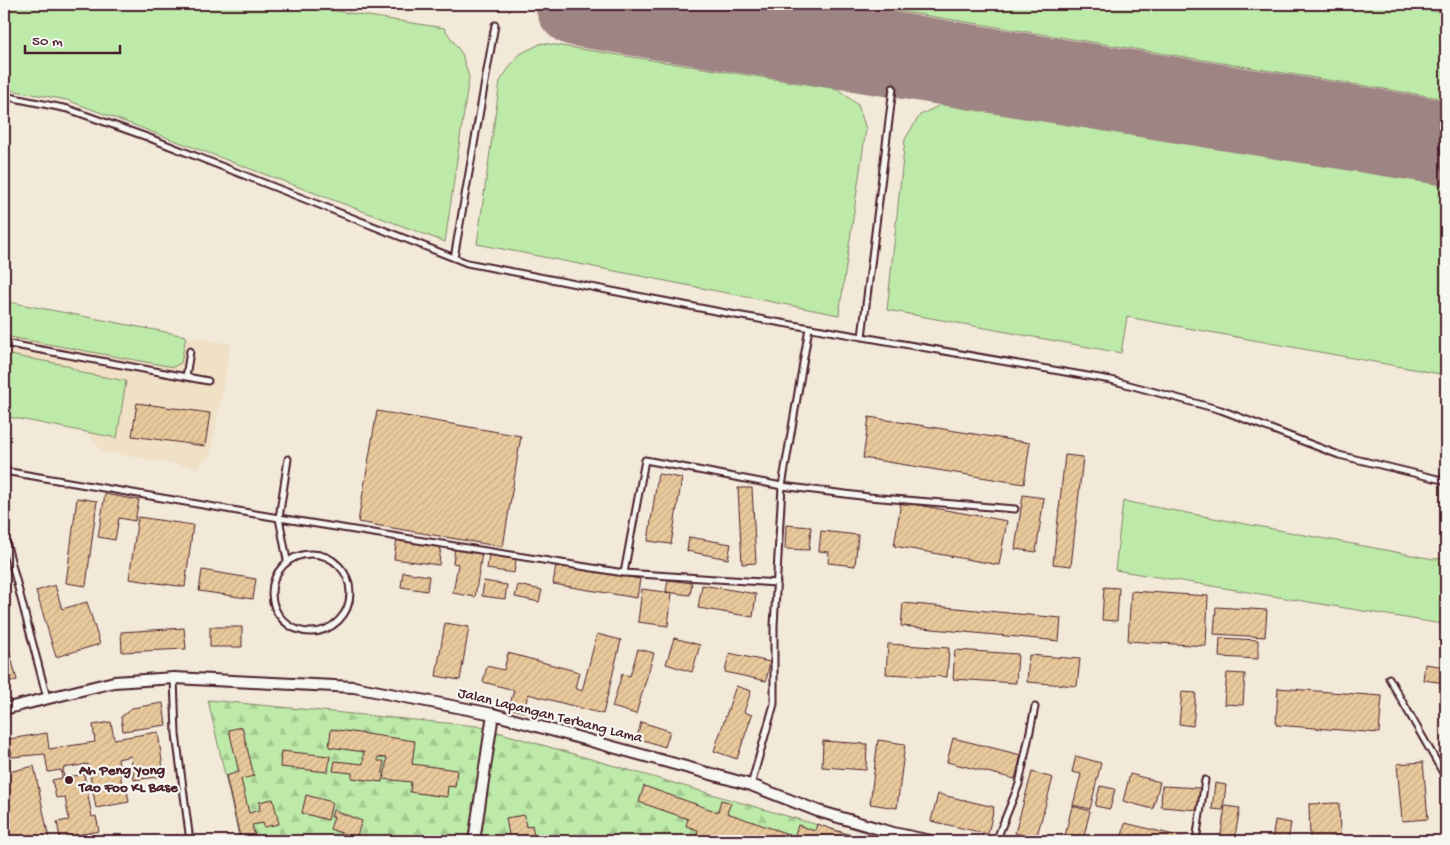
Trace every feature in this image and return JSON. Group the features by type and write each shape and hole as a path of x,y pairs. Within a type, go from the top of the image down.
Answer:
{"street":[{"name":"Jalan Lapangan Terbang Lama","path":"4,709 114,682 174,678 354,687 493,714 750,785 894,837 931,841"},
{"path":"474,841 493,714"}],"lane":[{"path":"454,258 495,25"},
{"path":"862,337 893,88"},
{"path":"4,96 68,109 147,137 454,258 490,268 809,328 1111,380 1221,410 1339,455 1446,481"},
{"path":"750,785 774,704 782,486 809,328"},
{"path":"4,343 208,381"},
{"path":"186,377 190,351"},
{"path":"287,560 279,518 288,459"},
{"path":"624,573 645,460 782,486 869,497 1015,509"},
{"path":"4,471 279,518 624,573 777,583"},
{"path":"4,534 47,698"},
{"path":"304,553 316,553 329,557 339,565 347,576 350,588 346,610 338,622 322,631 311,632 289,626 279,617 273,605 271,591 278,570 287,560 304,553"},
{"path":"174,678 176,734 190,841"},
{"path":"1389,678 1446,778"},
{"path":"996,841 1019,784 1035,707"},
{"path":"1196,841 1205,780"}],"shaded area":[{"path":"4,302 231,344 210,456 197,468 101,451 87,432 4,415"}],"green space":[{"path":"4,4 292,4 444,28 462,54 469,77 445,242 67,100 4,89"},
{"path":"854,4 1385,4 1446,13 1446,99"},
{"path":"542,43 838,89 858,105 866,129 839,315 477,244 500,81 518,55"},
{"path":"944,103 1446,183 1446,375 1127,317 1121,353 887,310 905,139 920,115"},
{"path":"4,301 186,336 181,363 173,367 4,336"},
{"path":"4,354 66,365 82,373 126,381 117,438 4,416"},
{"path":"1123,501 1433,559 1446,558 1446,606 1442,624 1115,570"},
{"path":"208,700 477,726 873,841 240,841"}],"building":[{"path":"137,403 210,413 205,446 132,436"},
{"path":"377,411 521,436 503,547 358,522"},
{"path":"869,417 1030,443 1024,484 863,458"},
{"path":"1065,455 1083,457 1071,566 1053,564"},
{"path":"658,474 682,478 671,544 648,541"},
{"path":"738,488 752,488 756,563 742,564"},
{"path":"105,494 139,500 135,521 119,518 115,540 98,537"},
{"path":"1023,495 1044,498 1036,552 1015,549"},
{"path":"77,498 97,501 86,586 66,583"},
{"path":"901,502 1007,521 999,565 894,546"},
{"path":"138,517 193,525 185,587 129,579"},
{"path":"786,525 811,527 809,550 785,549"},
{"path":"821,531 858,535 855,566 828,563 829,552 819,551"},
{"path":"689,537 731,544 728,559 687,551"},
{"path":"397,538 441,544 439,565 394,559"},
{"path":"455,548 482,553 475,597 453,593 458,564 453,563"},
{"path":"489,555 516,559 514,573 487,569"},
{"path":"556,565 640,579 637,598 553,584"},
{"path":"202,570 256,579 253,599 199,591"},
{"path":"4,571 8,590 4,591"},
{"path":"403,572 429,576 427,591 401,587"},
{"path":"668,580 692,583 690,595 666,592"},
{"path":"484,581 507,585 505,599 482,596"},
{"path":"55,585 62,609 87,602 100,644 56,657 36,591"},
{"path":"518,585 542,590 539,602 515,597"},
{"path":"702,585 756,594 753,617 698,608"},
{"path":"1104,587 1119,588 1117,621 1102,620"},
{"path":"642,589 672,593 668,626 638,622"},
{"path":"1131,591 1208,596 1206,646 1128,641"},
{"path":"903,603 1061,618 1059,641 901,626"},
{"path":"1216,607 1267,610 1265,637 1214,634"},
{"path":"445,623 469,627 460,680 436,676"},
{"path":"210,627 242,627 242,647 210,647"},
{"path":"184,628 186,649 122,652 121,632"},
{"path":"4,630 17,680 4,683"},
{"path":"597,634 621,640 603,714 528,694 524,712 509,708 514,690 483,682 487,666 504,670 508,653 579,672 575,688 582,691"},
{"path":"674,638 700,645 692,672 666,664"},
{"path":"1220,638 1258,640 1258,659 1219,657"},
{"path":"888,644 949,648 947,677 886,674"},
{"path":"638,649 654,653 636,714 612,707 622,674 630,676"},
{"path":"955,650 1018,654 1016,683 953,679"},
{"path":"729,653 770,662 766,681 725,672"},
{"path":"1029,655 1080,659 1077,686 1027,682"},
{"path":"1425,664 1446,667 1446,683 1423,680"},
{"path":"1227,673 1245,674 1243,705 1224,704"},
{"path":"736,686 751,691 744,712 752,715 737,759 714,751"},
{"path":"1278,688 1382,696 1379,733 1276,725"},
{"path":"1182,692 1196,693 1193,726 1179,724"},
{"path":"163,703 166,725 123,731 121,717 132,708"},
{"name":"Ah Peng Yong Tao Foo KL Base","path":"111,722 114,739 158,732 164,776 134,780 131,756 118,759 122,785 126,784 129,802 96,808 88,764 63,768 64,778 84,774 92,817 96,816 99,831 60,838 57,822 69,820 65,797 56,798 52,780 62,778 61,770 48,772 45,754 12,757 11,750 5,751 4,746 10,745 9,739 47,733 49,749 95,742 93,725"},
{"path":"641,722 670,731 665,747 637,738"},
{"path":"242,727 254,776 241,779 249,813 260,810 259,802 273,799 279,824 264,827 263,823 252,825 256,841 241,841 226,776 239,772 229,730"},
{"path":"331,729 415,741 412,764 457,770 455,787 448,786 447,797 410,792 411,782 384,779 387,758 378,757 378,761 384,761 382,782 352,778 352,773 333,771 335,761 363,764 364,752 329,747"},
{"path":"953,738 1021,755 1015,779 947,762"},
{"path":"878,740 905,744 897,808 870,804"},
{"path":"823,741 867,744 866,770 822,767"},
{"path":"281,751 330,756 328,772 280,767"},
{"path":"1076,756 1101,763 1090,809 1073,805 1081,774 1072,772"},
{"path":"1423,762 1428,819 1402,821 1397,764"},
{"path":"34,766 49,839 4,841 4,773"},
{"path":"1032,772 1053,778 1036,839 1015,833"},
{"path":"1130,774 1160,782 1153,809 1123,801"},
{"path":"1215,783 1226,785 1223,810 1212,809"},
{"path":"644,786 718,812 721,800 731,803 727,813 788,834 786,838 793,841 754,841 748,839 747,841 695,841 698,830 686,826 688,819 639,802"},
{"path":"1100,786 1115,789 1110,809 1095,806"},
{"path":"1162,786 1200,788 1199,810 1161,807"},
{"path":"938,794 994,807 988,834 931,821"},
{"path":"306,795 332,802 328,820 302,813"},
{"path":"1339,803 1340,837 1310,838 1309,804"},
{"path":"1072,806 1090,811 1083,840 1065,836"},
{"path":"1225,806 1240,808 1235,836 1256,841 1220,841"},
{"path":"333,810 362,821 356,838 330,829 334,817 331,817"},
{"path":"524,815 526,827 532,825 535,841 510,841 506,818"},
{"path":"1275,820 1291,823 1288,841 1272,841"},
{"path":"1125,823 1186,838 1185,841 1121,841"},
{"path":"817,824 866,841 793,841 798,825 815,831"},
{"path":"178,835 179,841 164,841 163,837"}],"runway":[{"path":"578,4 1446,143"}],"place":[{"name":"Ah Peng Yong Tao Foo KL Base","path":"69,780"}]}
